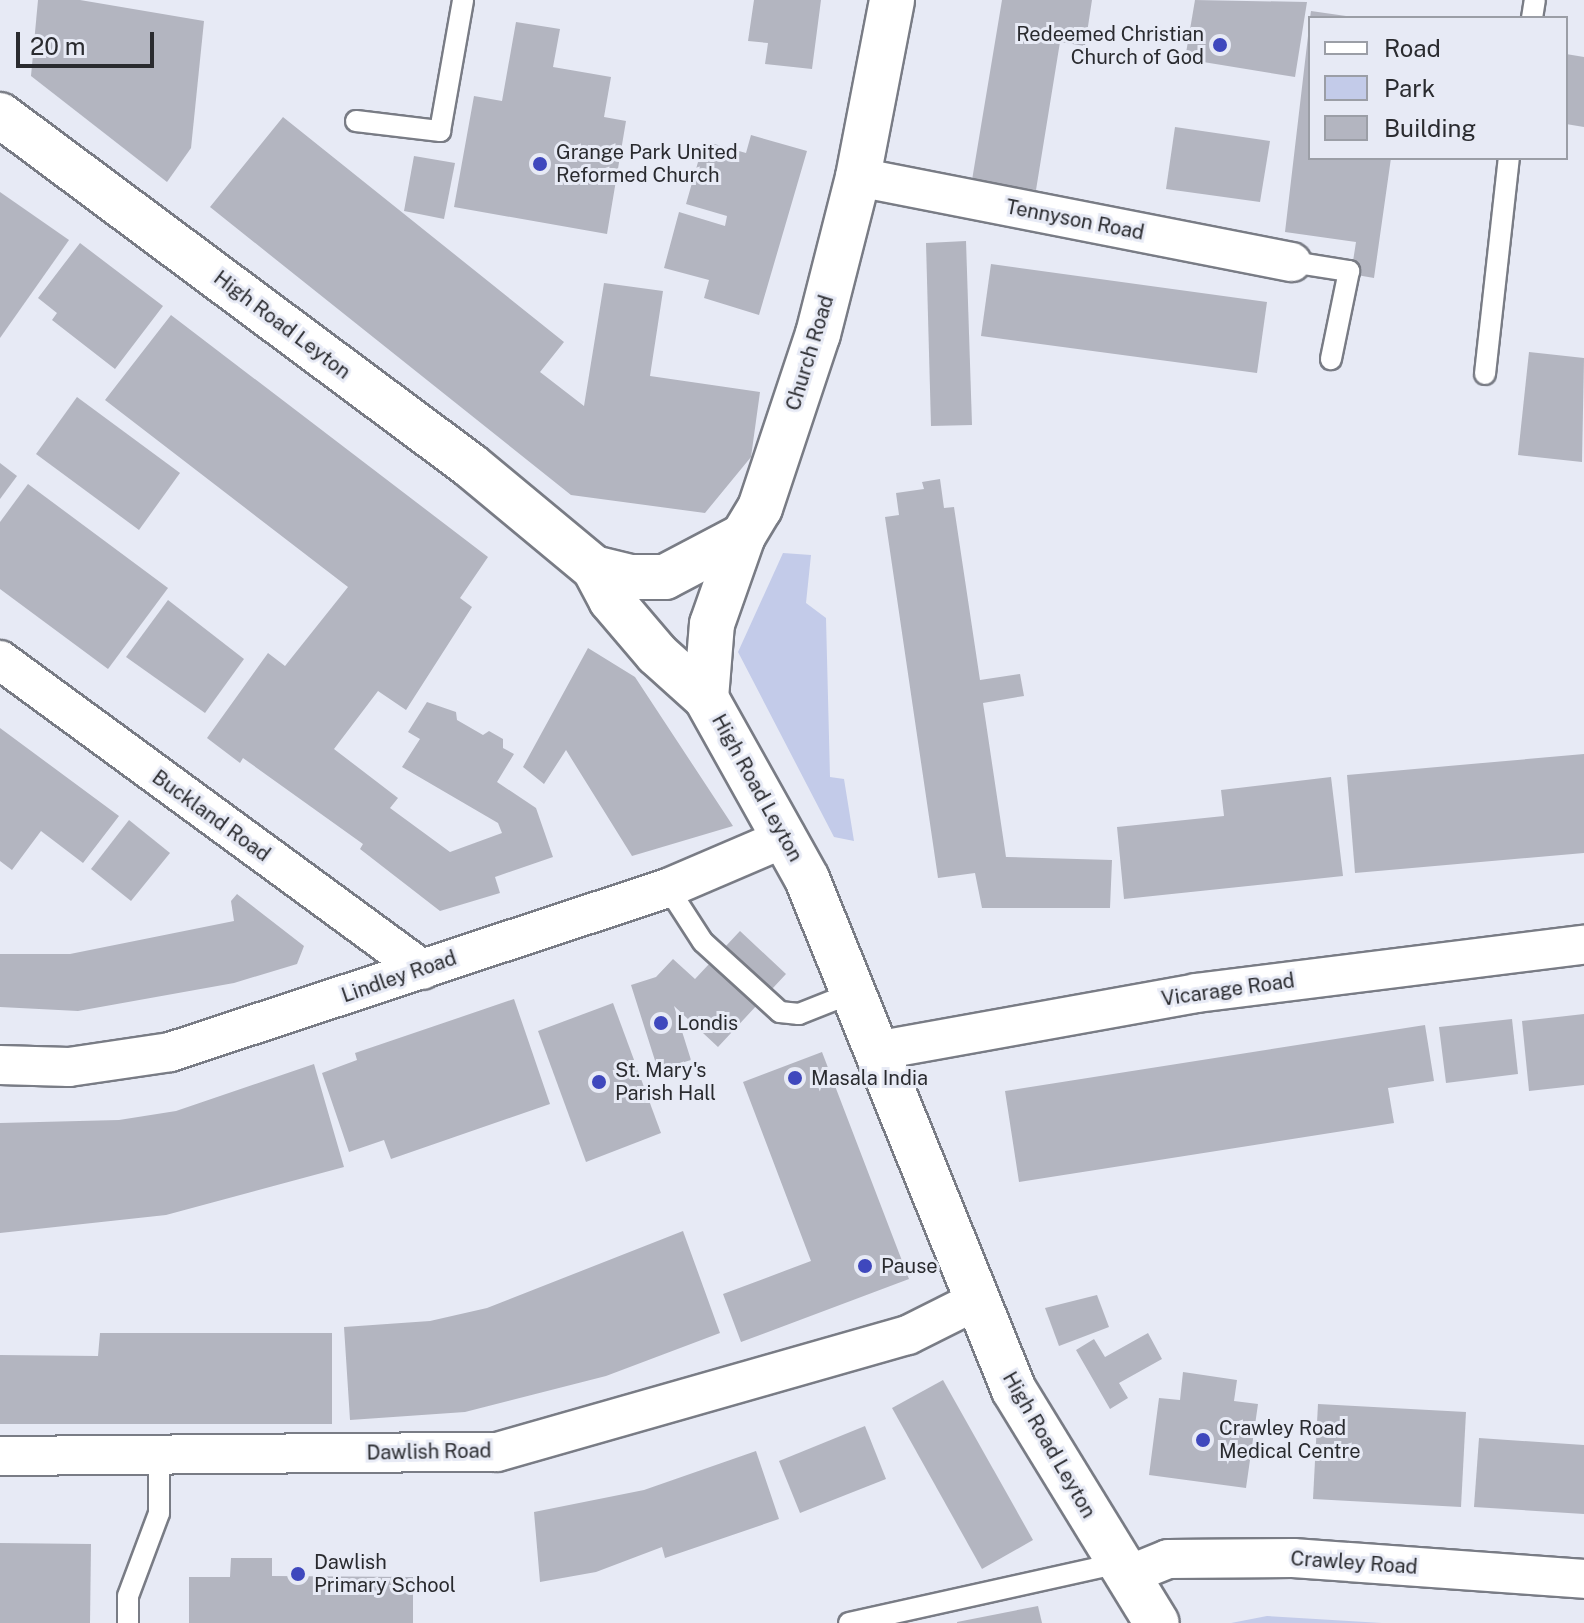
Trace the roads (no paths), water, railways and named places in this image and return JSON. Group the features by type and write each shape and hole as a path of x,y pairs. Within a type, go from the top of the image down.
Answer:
{"main road":[{"name":"Church Road","path":"706,698 712,624 743,536 760,508 818,334 858,177 892,0"},
{"name":"High Road Leyton","path":"0,115 471,466 594,568 611,600 657,654 706,698 787,837 1014,1390 1157,1623"},
{"path":"594,568 630,577 665,577 703,561 743,536"}],"street":[{"name":"Tennyson Road","path":"858,177 1292,262"},
{"name":"Buckland Road","path":"0,660 423,970"},
{"name":"Lindley Road","path":"0,1065 69,1067 170,1052 668,888 787,837"},
{"name":"Vicarage Road","path":"875,1051 1196,993 1584,945"},
{"name":"Dawlish Road","path":"0,1456 497,1452 908,1335 978,1300"},
{"name":"Crawley Road","path":"1122,1569 1168,1559 1293,1558 1584,1579"}],"lane":[{"path":"356,121 440,131 463,0"},
{"path":"1485,374 1509,160"},
{"path":"1292,262 1349,271 1331,359"},
{"path":"668,888 703,942 780,1012 799,1014 852,993"},
{"path":"128,1623 128,1596 159,1513 159,1455"},
{"path":"849,1623 1122,1569"}],"place":[{"name":"Redeemed Christian Church of God","path":"1220,45"},
{"name":"Grange Park United Reformed Church","path":"540,164"},
{"name":"Londis","path":"661,1023"},
{"name":"Masala India","path":"795,1078"},
{"name":"St. Mary's Parish Hall","path":"599,1082"},
{"name":"Pause","path":"865,1266"},
{"name":"Crawley Road Medical Centre","path":"1203,1440"},
{"name":"Dawlish Primary School","path":"298,1574"}]}
